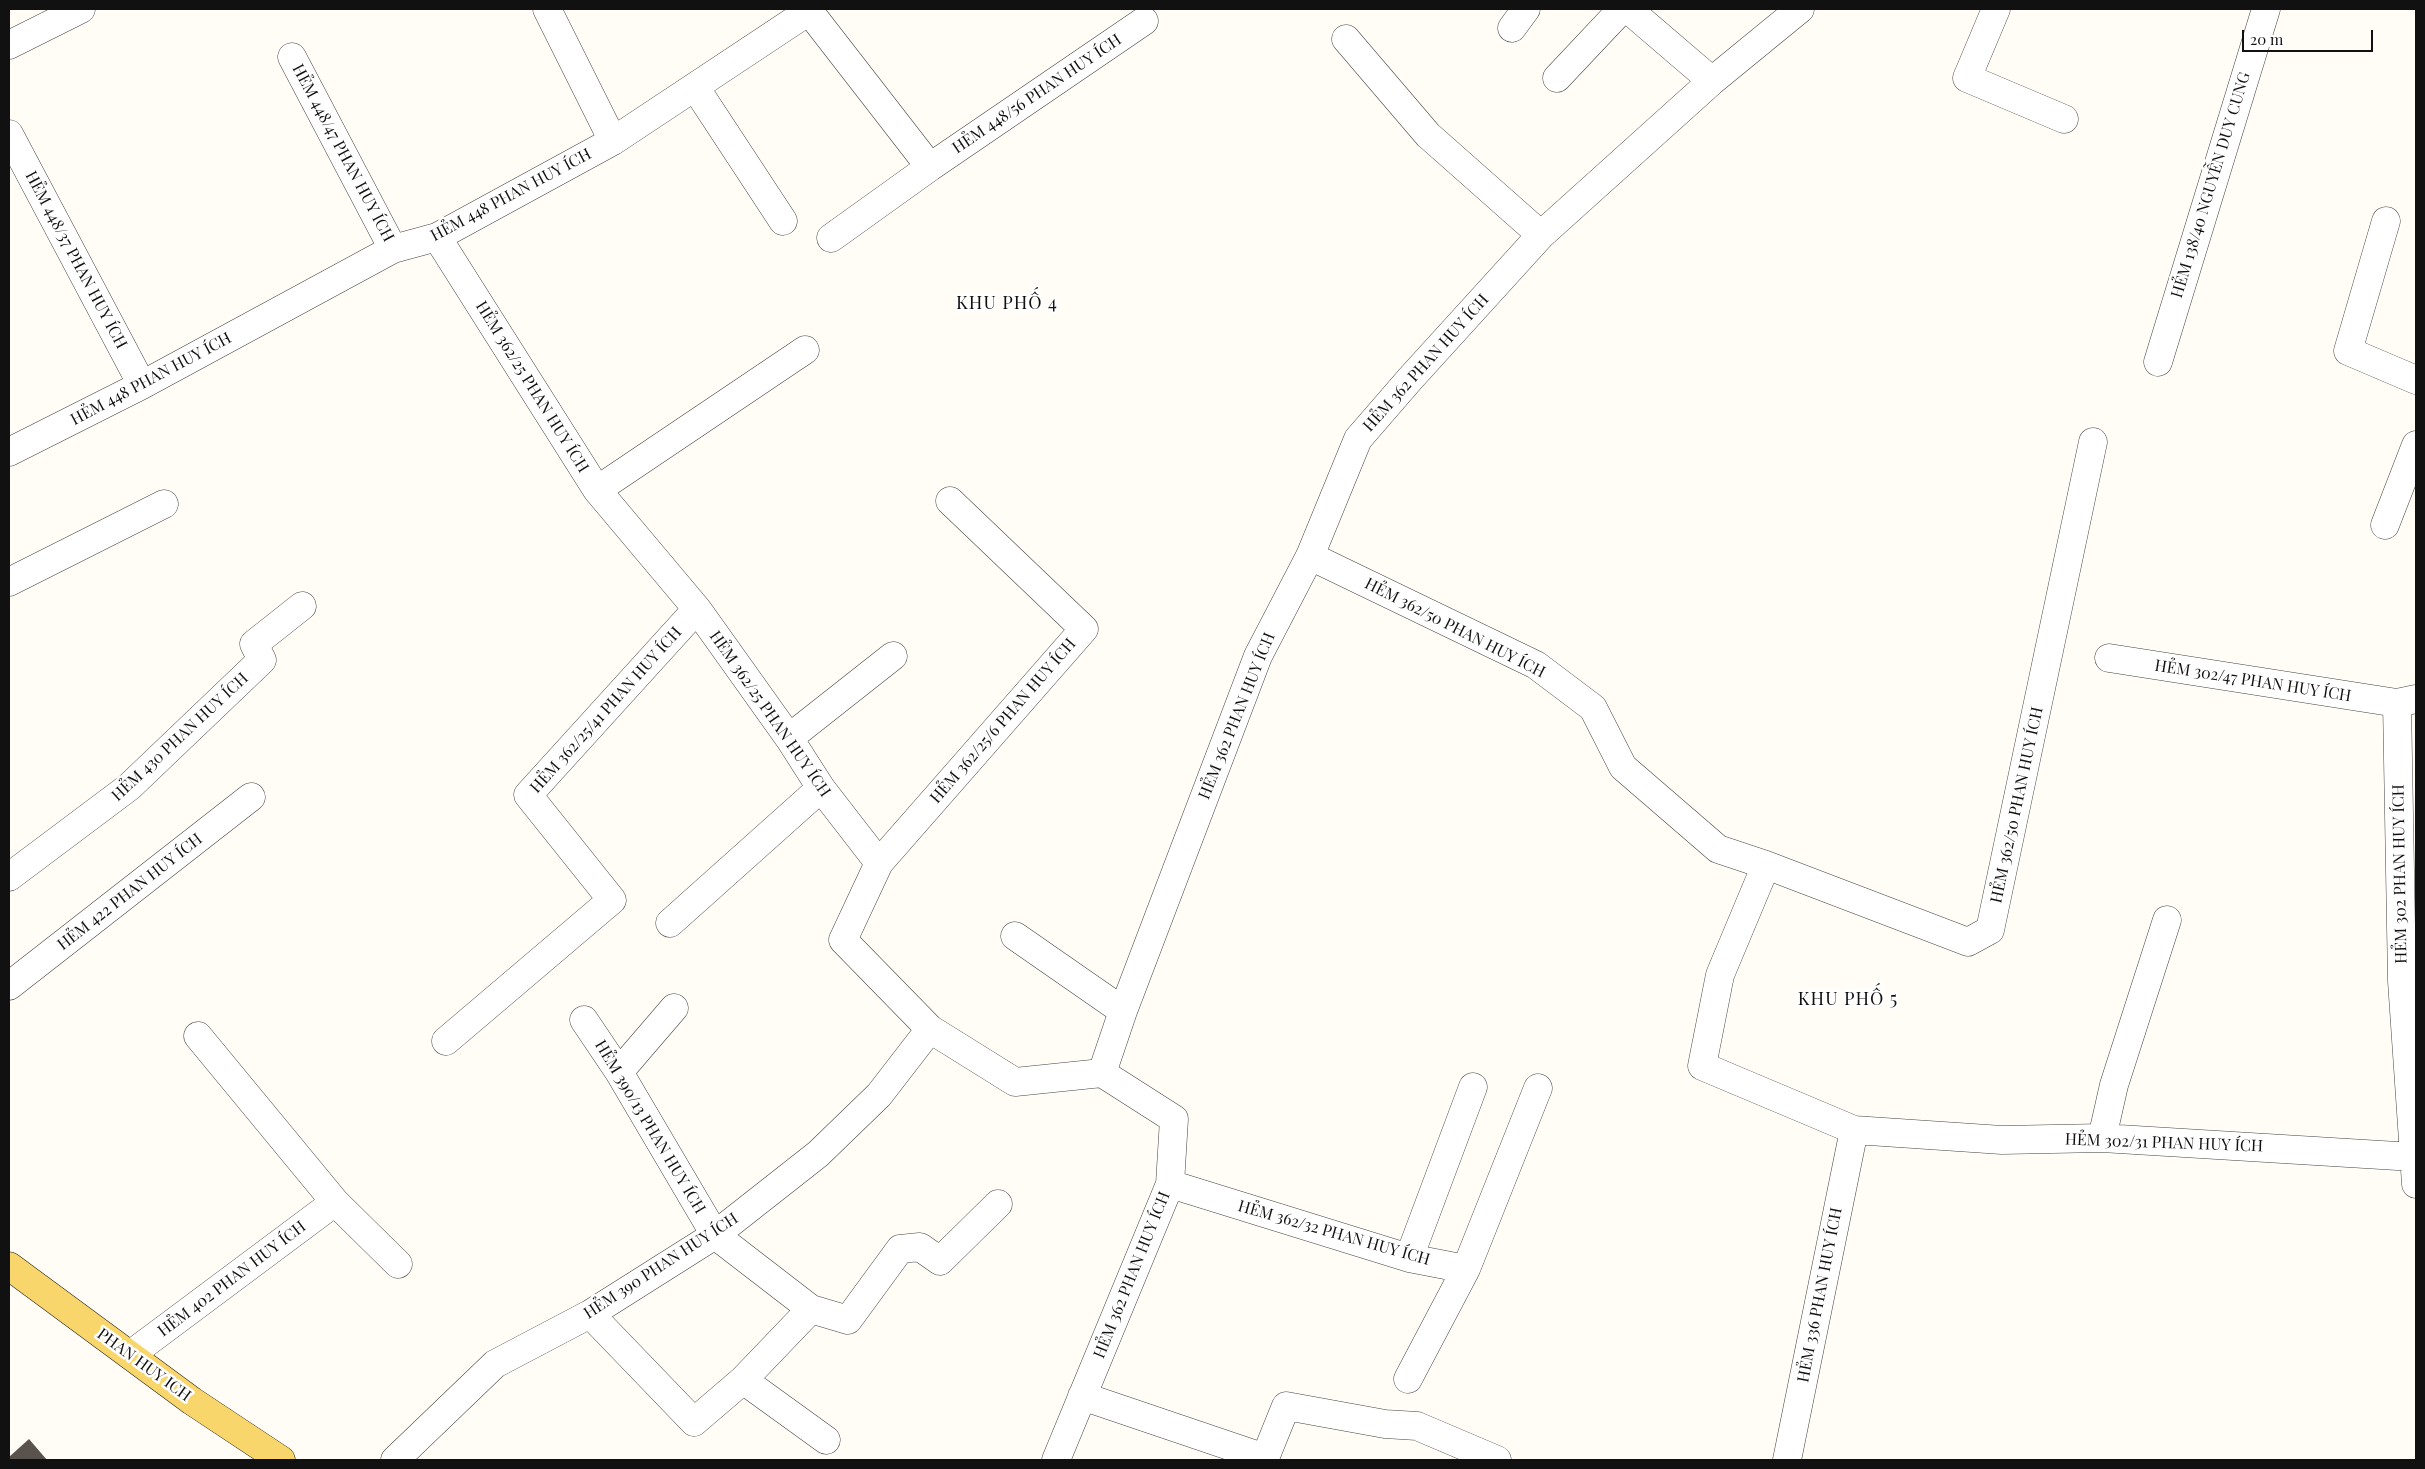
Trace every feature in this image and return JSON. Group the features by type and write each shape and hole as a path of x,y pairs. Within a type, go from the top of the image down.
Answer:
{"main road":[{"name":"PHAN HUY ICH","path":"9,1266 192,1401 281,1460"}],"street":[{"path":"9,45 81,9"},
{"path":"547,9 614,141"},
{"path":"1556,78 1622,9"},
{"path":"1628,9 1712,81"},
{"name":"HẺM 362 PHAN HUY ÍCH","path":"1056,1460 1170,1184 1174,1119 1102,1073 1123,1011 1258,656 1310,556 1358,439 1410,378 1541,235 1712,81 1800,9"},
{"path":"1996,9 1967,78 2064,118"},
{"name":"HẺM 138/40 NGUYỄN DUY CUNG","path":"2158,362 2266,9"},
{"path":"810,10 930,167"},
{"name":"HẺM 448 PHAN HUY ÍCH","path":"9,452 142,385 393,249 437,237 614,141 810,10"},
{"name":"HẺM 448/56 PHAN HUY ÍCH","path":"831,238 930,167 1144,21"},
{"path":"1346,39 1428,135 1541,235"},
{"name":"HẺM 448/47 PHAN HUY ÍCH","path":"292,57 393,249"},
{"path":"695,87 783,221"},
{"name":"HẺM 448/37 PHAN HUY ÍCH","path":"9,134 142,385"},
{"path":"2386,221 2348,351 2416,380"},
{"name":"HẺM 362/25 PHAN HUY ÍCH","path":"437,237 597,490 697,610 789,738 821,788 879,863"},
{"path":"597,490 805,350"},
{"name":"HẺM 362/50 PHAN HUY ÍCH","path":"1310,556 1536,665 1593,708 1623,767 1718,849 1766,865 1968,942 1990,930 2093,442"},
{"path":"2385,525 2416,445"},
{"name":"HẺM 362/25/6 PHAN HUY ÍCH","path":"879,863 1084,629 950,501"},
{"path":"9,582 164,504"},
{"name":"HẺM 430 PHAN HUY ÍCH","path":"9,877 129,788 262,660 254,644 302,606"},
{"name":"HẺM 362/25/41 PHAN HUY ÍCH","path":"446,1041 612,900 528,795 697,610"},
{"path":"789,738 893,656"},
{"name":"HẺM 302/47 PHAN HUY ÍCH","path":"2109,658 2407,701"},
{"name":"HẺM 302 PHAN HUY ÍCH","path":"2407,701 2402,981 2412,1046 2416,1184"},
{"path":"670,923 821,788"},
{"name":"HẺM 422 PHAN HUY ÍCH","path":"9,986 251,797"},
{"path":"879,863 843,940 930,1028 1015,1082 1102,1073"},
{"path":"1766,865 1720,975 1702,1066 1854,1130"},
{"path":"2102,1138 2114,1085 2167,920"},
{"path":"1015,936 1123,1011"},
{"path":"619,1072 674,1008"},
{"name":"HẺM 390/13 PHAN HUY ÍCH","path":"584,1020 619,1072 715,1235"},
{"name":"HẺM 390 PHAN HUY ÍCH","path":"395,1460 495,1364 590,1314 715,1235 818,1154 873,1102 930,1028"},
{"path":"198,1036 335,1202 398,1264"},
{"path":"1409,1258 1473,1087"},
{"path":"1408,1379 1466,1269 1538,1088"},
{"name":"HẺM 302/31 PHAN HUY ÍCH","path":"1854,1130 2002,1140 2102,1138 2414,1157"},
{"name":"HẺM 336 PHAN HUY ÍCH","path":"1787,1460 1854,1130"},
{"name":"HẺM 362/32 PHAN HUY ÍCH","path":"1170,1184 1409,1258 1466,1269"},
{"name":"HẺM 402 PHAN HUY ÍCH","path":"130,1355 335,1202"},
{"path":"715,1235 811,1309 848,1320 900,1249 920,1247 940,1260 998,1204"},
{"path":"590,1314 694,1422 743,1380 811,1309"},
{"path":"743,1380 826,1440"},
{"path":"1082,1396 1265,1458 1286,1406 1385,1424 1417,1426 1498,1460"}],"building":[{"path":"29,1439 47,1460 9,1460 9,1457"}],"district":[{"name":"KHU PHỐ 4","path":"1007,303"},
{"name":"KHU PHỐ 5","path":"1848,999"}]}
